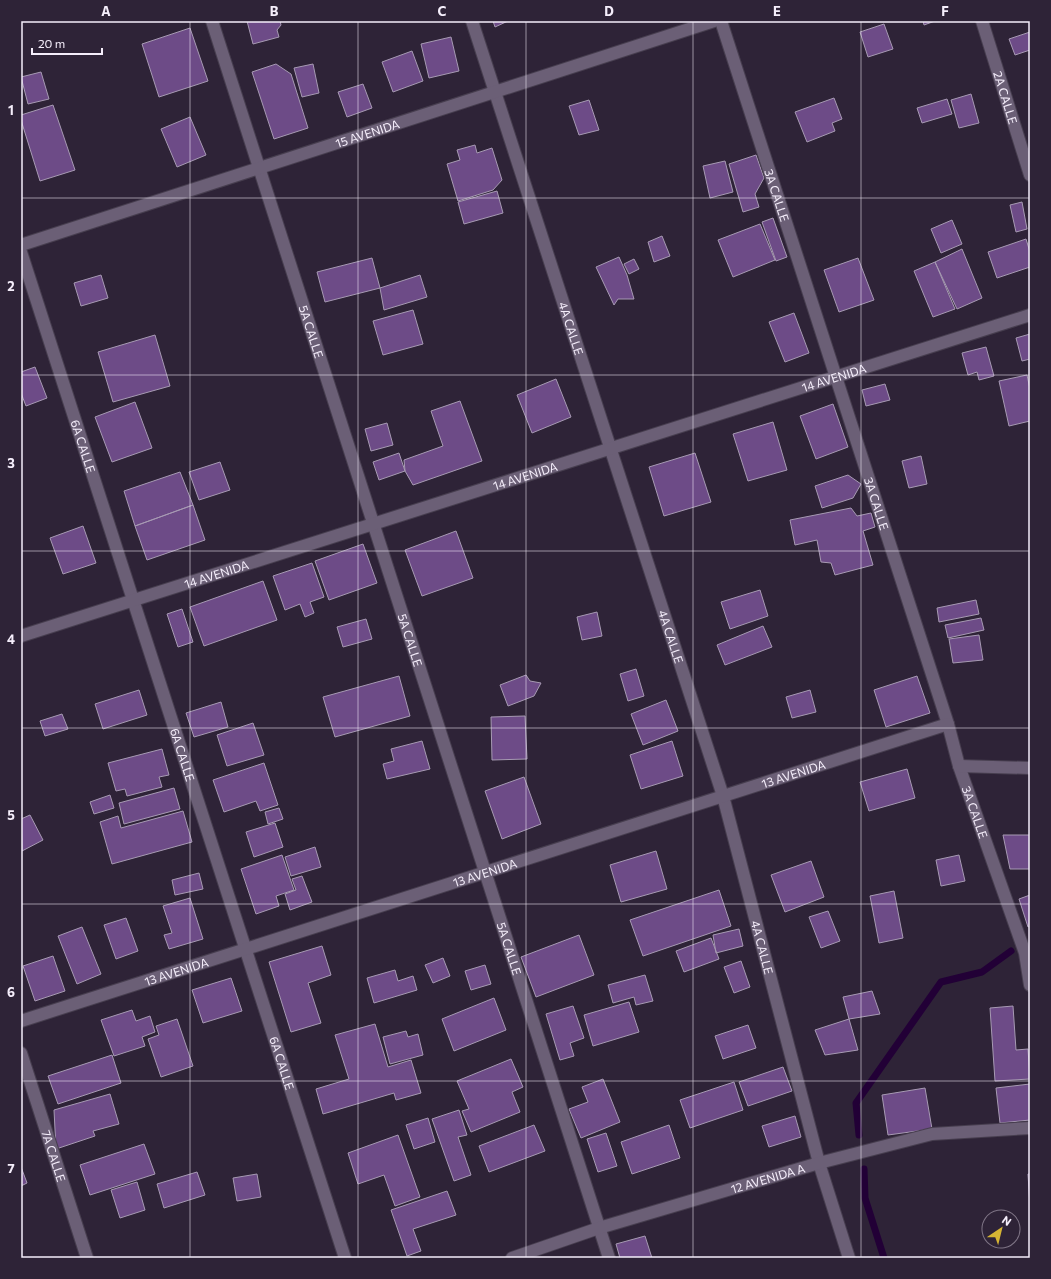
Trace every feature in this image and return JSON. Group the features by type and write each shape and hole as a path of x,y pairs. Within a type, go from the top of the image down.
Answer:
{"street":[{"name":"5A CALLE","path":"212,21 609,1258"},
{"name":"4A CALLE","path":"472,21 723,796 819,1163 849,1258"},
{"name":"15 AVENIDA","path":"21,245 714,21"},
{"name":"3A CALLE","path":"721,21 948,724 959,766 1025,953 1030,985"},
{"name":"2A CALLE","path":"982,21 1030,174"},
{"name":"6A CALLE","path":"21,252 345,1258"},
{"name":"14 AVENIDA","path":"21,636 1030,315"},
{"name":"13 AVENIDA","path":"21,1021 948,724"},
{"path":"959,766 1030,768"},
{"name":"7A CALLE","path":"21,1053 87,1258"},
{"name":"12 AVENIDA A","path":"512,1258 599,1228 819,1163 932,1134 1030,1128"}],"building":[{"path":"247,21 280,21 281,25 277,30 279,37 253,44"},
{"path":"493,21 508,21 495,27"},
{"path":"923,21 935,21 924,25"},
{"path":"884,24 893,49 868,57 860,32"},
{"path":"190,28 208,81 159,97 142,44"},
{"path":"1030,32 1030,50 1015,55 1009,39"},
{"path":"451,37 459,71 429,78 421,44"},
{"path":"412,51 423,81 393,92 382,62"},
{"path":"276,64 291,74 308,128 274,139 252,72"},
{"path":"313,64 319,93 302,97 294,68"},
{"path":"41,72 49,99 28,104 21,77"},
{"path":"363,84 372,108 347,117 338,92"},
{"path":"971,94 979,123 959,128 951,100"},
{"path":"834,98 842,119 832,123 835,131 807,142 795,112"},
{"path":"947,99 952,114 922,123 917,108"},
{"path":"589,100 599,130 579,135 569,106"},
{"path":"53,105 75,170 40,181 21,120 21,115"},
{"path":"190,117 206,155 177,167 161,129"},
{"path":"475,145 477,153 492,148 502,180 493,190 458,201 447,164 460,160 457,150"},
{"path":"756,155 764,178 755,194 759,207 743,212 729,164"},
{"path":"725,161 733,192 710,198 703,166"},
{"path":"497,191 503,213 464,224 458,202"},
{"path":"1022,202 1027,229 1016,232 1010,205"},
{"path":"773,218 787,257 776,261 762,222"},
{"path":"952,220 962,244 941,253 931,229"},
{"path":"760,224 775,260 733,277 718,240"},
{"path":"662,236 670,256 654,262 648,242"},
{"path":"1026,239 1030,252 1030,267 997,278 988,252"},
{"path":"962,249 982,298 957,309 935,262"},
{"path":"619,257 627,275 634,299 618,299 614,305 596,267"},
{"path":"372,258 380,288 325,302 317,272"},
{"path":"858,258 874,300 839,312 824,270"},
{"path":"634,259 639,269 629,274 624,264"},
{"path":"935,262 955,309 933,317 914,271"},
{"path":"101,275 108,298 81,306 74,283"},
{"path":"420,275 427,297 384,310 380,288"},
{"path":"413,310 423,344 383,355 373,321"},
{"path":"794,313 809,353 785,362 769,322"},
{"path":"1030,334 1030,359 1022,361 1016,338"},
{"path":"155,335 170,386 113,402 98,352"},
{"path":"986,347 994,376 979,380 977,372 968,375 962,353"},
{"path":"35,367 47,398 26,406 21,393 21,372"},
{"path":"1027,375 1030,389 1030,421 1009,426 999,381"},
{"path":"556,379 571,417 532,433 517,395"},
{"path":"885,384 890,400 866,406 862,390"},
{"path":"460,401 482,461 413,485 405,471 404,460 443,446 431,411"},
{"path":"135,402 152,448 112,462 95,417"},
{"path":"833,404 848,447 816,459 800,416"},
{"path":"773,422 787,470 748,481 733,434"},
{"path":"387,423 393,445 371,451 365,429"},
{"path":"399,453 405,471 379,480 373,462"},
{"path":"695,453 711,502 664,516 649,467"},
{"path":"921,456 927,484 909,488 902,461"},
{"path":"220,462 230,490 199,500 189,472"},
{"path":"180,472 193,505 135,526 124,491"},
{"path":"848,475 861,484 853,498 822,508 815,486"},
{"path":"193,505 205,540 147,560 135,526"},
{"path":"851,508 857,516 871,513 875,527 863,531 873,565 835,575 831,563 821,562 817,540 795,545 790,520"},
{"path":"83,526 96,563 63,574 50,538"},
{"path":"456,531 473,578 422,596 405,550"},
{"path":"363,544 377,583 329,600 315,561"},
{"path":"312,563 324,597 310,602 314,613 305,617 300,604 285,610 273,576"},
{"path":"263,581 277,620 204,646 190,607"},
{"path":"760,590 768,616 730,629 721,602"},
{"path":"976,600 979,614 939,622 937,608"},
{"path":"182,609 193,642 178,647 167,614"},
{"path":"597,612 602,636 582,640 577,617"},
{"path":"981,618 984,630 948,638 945,625"},
{"path":"366,619 372,639 343,647 337,627"},
{"path":"763,626 772,647 725,665 717,645"},
{"path":"979,635 983,660 953,663 949,639"},
{"path":"636,669 644,696 628,701 620,674"},
{"path":"526,675 530,681 541,683 534,696 508,706 500,685"},
{"path":"399,676 410,716 335,737 323,697"},
{"path":"917,676 930,713 886,727 874,690"},
{"path":"139,690 147,715 103,729 95,704"},
{"path":"810,690 816,712 792,718 786,697"},
{"path":"666,700 678,731 643,745 631,714"},
{"path":"221,702 228,727 194,737 186,713"},
{"path":"62,714 68,729 45,736 40,721"},
{"path":"525,716 527,759 492,760 491,717"},
{"path":"253,723 264,755 227,766 217,735"},
{"path":"422,741 430,769 387,779 383,764 394,761 391,749"},
{"path":"672,741 683,776 641,789 630,755"},
{"path":"162,749 169,775 159,777 162,787 127,796 125,789 116,791 108,763"},
{"path":"264,763 278,805 260,811 256,801 224,812 213,780"},
{"path":"907,769 915,798 869,811 860,782"},
{"path":"524,777 541,824 502,839 485,791"},
{"path":"174,788 180,809 124,824 119,803"},
{"path":"110,795 114,808 94,814 90,802"},
{"path":"279,808 283,819 268,824 265,812"},
{"path":"183,811 192,842 112,864 100,822 118,816 121,828"},
{"path":"30,815 43,840 22,851 21,819"},
{"path":"275,823 283,847 254,857 246,832"},
{"path":"1003,835 1030,835 1030,869 1010,869"},
{"path":"315,847 321,867 291,876 285,857"},
{"path":"656,851 667,889 621,902 610,865"},
{"path":"282,855 294,890 276,896 279,906 256,914 241,869"},
{"path":"959,855 965,881 941,886 936,860"},
{"path":"811,861 824,897 785,912 771,875"},
{"path":"199,873 203,889 175,895 172,880"},
{"path":"302,876 312,902 290,910 285,894 296,890 292,879"},
{"path":"719,890 731,926 643,956 630,920"},
{"path":"894,891 903,938 879,943 870,896"},
{"path":"1030,895 1030,926 1028,927 1019,899"},
{"path":"190,898 203,939 169,949 164,935 172,933 163,906"},
{"path":"828,911 840,941 821,948 809,917"},
{"path":"126,918 138,951 116,959 104,925"},
{"path":"82,927 101,974 77,984 58,936"},
{"path":"739,929 743,946 716,953 713,935"},
{"path":"579,935 594,975 536,997 521,957"},
{"path":"711,938 719,959 684,972 676,951"},
{"path":"322,946 331,975 308,983 321,1023 291,1032 269,962"},
{"path":"53,956 65,991 35,1001 23,966"},
{"path":"443,958 450,976 433,983 425,965"},
{"path":"741,961 750,987 734,993 724,967"},
{"path":"485,965 491,984 471,990 465,971"},
{"path":"395,970 398,981 413,976 417,990 374,1003 367,978"},
{"path":"645,975 653,1001 636,1005 634,997 613,1003 608,985"},
{"path":"231,978 242,1011 203,1023 192,990"},
{"path":"872,991 880,1014 849,1019 843,997"},
{"path":"494,998 506,1030 454,1051 442,1019"},
{"path":"629,1002 639,1032 593,1046 584,1015"},
{"path":"573,1006 584,1038 570,1043 574,1056 560,1060 546,1014"},
{"path":"1013,1006 1016,1050 1028,1049 1030,1079 995,1081 990,1008"},
{"path":"132,1010 136,1021 150,1016 155,1032 142,1037 145,1046 114,1056 101,1020"},
{"path":"177,1019 193,1066 161,1077 148,1039 159,1035 156,1026"},
{"path":"849,1019 858,1050 825,1055 815,1030"},
{"path":"375,1024 388,1067 411,1060 421,1093 396,1100 394,1093 323,1114 316,1089 349,1079 335,1035"},
{"path":"748,1025 756,1048 723,1059 715,1036"},
{"path":"406,1031 408,1037 418,1034 423,1055 390,1064 383,1037"},
{"path":"112,1055 121,1083 58,1104 48,1076"},
{"path":"511,1059 523,1087 512,1092 520,1112 471,1132 462,1111 469,1109 457,1081"},
{"path":"783,1067 792,1091 748,1106 739,1082"},
{"path":"603,1079 620,1122 581,1138 569,1109 588,1102 582,1087"},
{"path":"734,1082 743,1110 690,1128 680,1100"},
{"path":"1030,1084 1030,1120 1000,1123 996,1088"},
{"path":"925,1088 932,1129 888,1135 882,1095"},
{"path":"110,1094 119,1124 93,1131 95,1136 56,1149 54,1110"},
{"path":"459,1110 467,1135 458,1137 471,1175 454,1181 432,1119"},
{"path":"795,1116 801,1137 769,1147 762,1126"},
{"path":"428,1118 435,1142 414,1149 406,1125"},
{"path":"534,1125 545,1151 489,1172 479,1146"},
{"path":"669,1125 680,1158 632,1174 621,1142"},
{"path":"606,1133 617,1166 598,1172 587,1139"},
{"path":"398,1135 420,1197 395,1206 384,1175 358,1184 348,1153"},
{"path":"144,1144 155,1174 90,1195 80,1165"},
{"path":"21,1167 27,1183 21,1186"},
{"path":"197,1172 205,1195 164,1208 157,1184"},
{"path":"257,1174 261,1197 237,1201 233,1178"},
{"path":"1028,1174 1030,1174 1030,1206"},
{"path":"137,1182 145,1210 120,1218 111,1190"},
{"path":"447,1191 456,1215 413,1229 421,1251 407,1256 391,1210"},
{"path":"645,1236 652,1258 620,1258 616,1244"}],"waterway":[{"path":"859,1135 856,1103 941,982 982,972 1011,951"},
{"path":"864,1169 865,1198 884,1258"}]}
